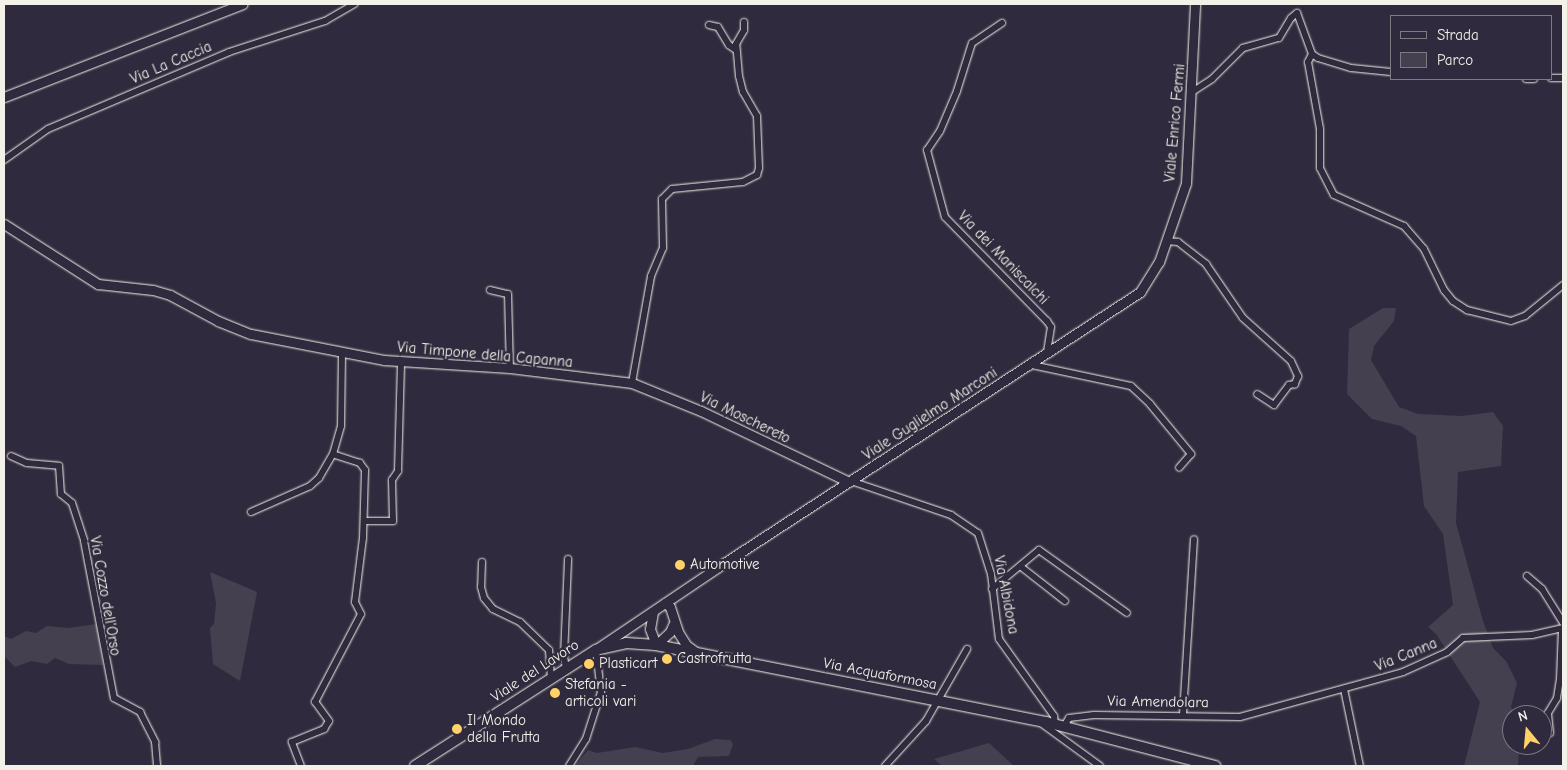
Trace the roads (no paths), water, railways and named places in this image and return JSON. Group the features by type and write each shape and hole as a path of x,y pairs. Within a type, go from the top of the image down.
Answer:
{"main road":[{"name":"Viale del Lavoro","path":"415,766 596,650 626,643 656,645"},
{"name":"Via Acquaformosa","path":"656,645 1038,720 1215,766"}],"street":[{"path":"4,97 242,4"},
{"name":"Via La Caccia","path":"4,160 48,129 229,52 324,21 355,4"},
{"name":"Viale Enrico Fermi","path":"1166,241 1186,183 1195,4"},
{"path":"1192,92 1212,79 1243,48 1279,38 1291,18 1297,13 1312,54 1308,62 1320,129 1320,168 1334,195 1404,226 1424,249 1444,290 1453,301 1467,310 1502,320 1518,319 1563,285"},
{"path":"630,382 651,276 663,248 662,199 672,189 719,187 757,175 760,146 757,116 743,92 736,50 744,30 744,22"},
{"name":"Via dei Maniscalchi","path":"1002,23 972,43 957,91 940,132 927,146 936,193 945,217 1047,321 1051,332 1046,355"},
{"path":"709,25 718,27 729,45 736,50"},
{"path":"1312,54 1351,68 1390,72"},
{"name":"Via Timpone della Capanna","path":"4,224 98,284 153,290 251,334 401,362 510,368 630,382"},
{"path":"1166,241 1178,242 1206,264 1244,318 1291,361 1298,376 1296,384 1289,385 1274,405 1256,394"},
{"name":"Viale Guglielmo Marconi","path":"596,650 653,612 668,606 687,589 850,481 1032,365 1140,292 1153,275 1166,241"},
{"path":"490,290 508,294 510,368"},
{"path":"250,512 310,486 319,478 333,454 342,426 342,352"},
{"path":"364,521 393,521 392,480 398,472 401,362"},
{"path":"1032,365 1131,386 1156,410 1191,454 1178,468"},
{"name":"Via Moschereto","path":"630,382 701,411 850,481"},
{"path":"302,766 292,742 324,729 329,721 315,702 361,614 355,602 364,521 365,470 360,463 333,454"},
{"name":"Via Cozzo dell'Orso","path":"11,456 27,463 59,466 61,494 75,510 84,541 114,698 140,712 154,742 157,766"},
{"name":"Via Albidona","path":"850,481 951,515 972,528 985,551 999,639 1060,725"},
{"path":"1183,714 1194,539"},
{"path":"992,589 1039,550 1127,613"},
{"path":"566,669 564,656 568,558"},
{"path":"482,562 481,587 484,598 492,609 520,622 549,650 551,679"},
{"path":"1020,566 1065,601"},
{"path":"1527,576 1542,589 1563,627 1560,680 1557,698 1552,706"},
{"path":"668,606 673,625 686,645 699,654"},
{"path":"653,612 650,630 656,645 670,632 673,625"},
{"name":"Via Canna","path":"1257,713 1403,672 1447,652 1463,638 1532,635 1563,627"},
{"path":"884,766 926,721 936,700 967,649"},
{"path":"569,766 586,739 601,692 602,682 596,650"},
{"path":"1344,689 1360,766"},
{"name":"Via Amendolara","path":"1060,725 1069,718 1094,714 1183,714 1240,717 1257,713"},
{"path":"1038,720 1100,766"}],"place":[{"name":"Automotive","path":"680,565"},
{"name":"Castrofrutta","path":"667,659"},
{"name":"Plasticart","path":"589,664"},
{"name":"Stefania - articoli vari","path":"555,693"},
{"name":"Il Mondo della Frutta","path":"457,729"}]}
